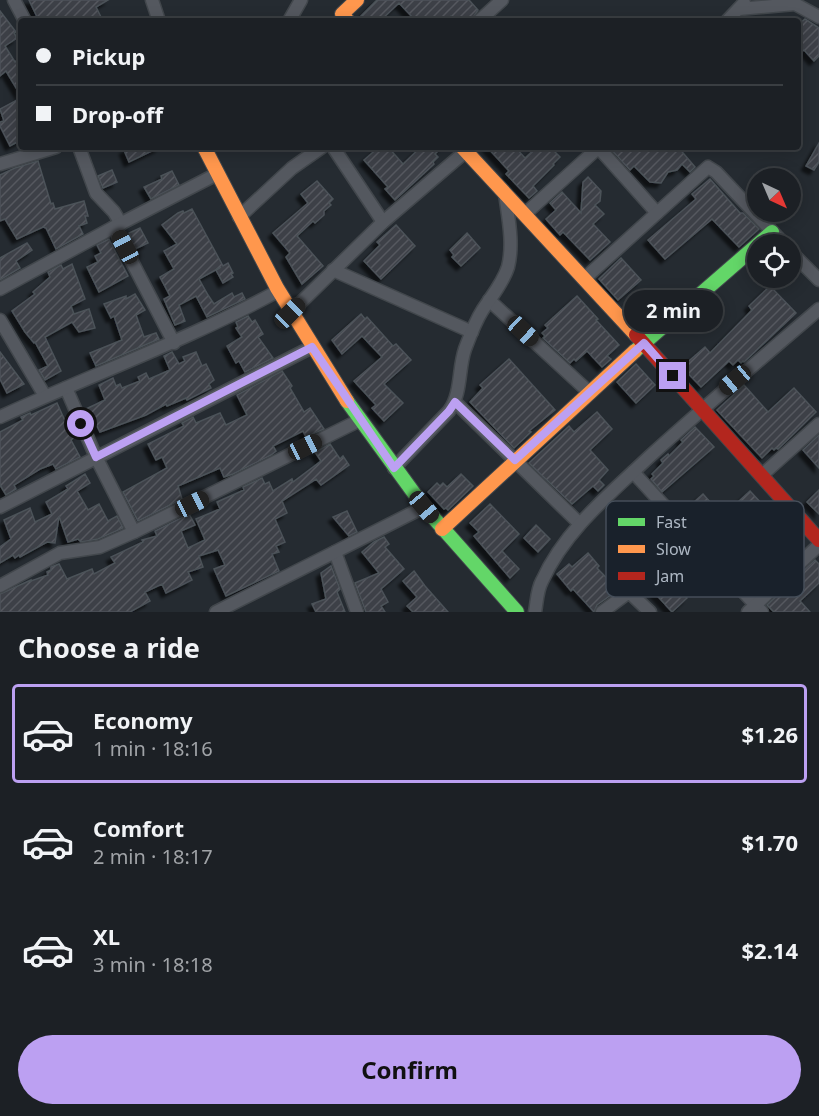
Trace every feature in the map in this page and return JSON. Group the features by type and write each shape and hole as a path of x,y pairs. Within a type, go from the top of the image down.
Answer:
{"street":[{"path":"14,0 23,18"},
{"path":"152,0 158,18"},
{"path":"291,18 301,0"},
{"path":"342,18 357,0"},
{"path":"482,18 502,0"},
{"path":"730,18 743,4 795,4 819,17"},
{"path":"1,160 43,150"},
{"path":"80,150 97,195 114,212 117,226 174,343"},
{"path":"205,150 290,313 360,420 442,529 518,612"},
{"path":"239,217 291,168 318,150"},
{"path":"335,150 383,222"},
{"path":"290,313 383,222 463,150"},
{"path":"465,150 644,343 785,501"},
{"path":"525,214 595,150"},
{"path":"601,150 657,213"},
{"path":"442,529 644,343 772,232 716,172 708,167 584,279"},
{"path":"0,288 217,174"},
{"path":"394,468 455,402 464,352 472,332 507,268 511,246 505,193"},
{"path":"801,262 819,280"},
{"path":"333,270 472,332"},
{"path":"0,417 227,319 278,291"},
{"path":"489,300 590,393"},
{"path":"535,612 542,580 579,523 702,408 819,309"},
{"path":"0,320 45,396"},
{"path":"0,507 312,347"},
{"path":"66,388 96,457 134,532"},
{"path":"455,402 579,523"},
{"path":"0,586 60,553 100,548 360,420"},
{"path":"762,475 819,424"},
{"path":"633,472 659,501"},
{"path":"216,612 424,507"},
{"path":"804,523 819,540"},
{"path":"804,560 819,545"},
{"path":"335,552 357,612"},
{"path":"602,612 622,597"},
{"path":"634,597 650,612"},
{"path":"744,597 755,610 768,597"}],"building":[{"path":"29,0 108,0 96,7 102,18 38,18"},
{"path":"377,0 469,0 478,10 473,18 453,18 451,16 449,18 413,18 399,3 383,18 361,16"},
{"path":"0,11 16,32 14,33 17,38 5,46 15,62 18,59 18,91 6,71 0,76"},
{"path":"805,19 819,28 819,56 814,61 804,50 801,52 801,22"},
{"path":"18,100 18,142 10,146 0,126 0,122 4,121 0,109"},
{"path":"819,143 819,162 814,170 806,166"},
{"path":"124,150 154,150 129,162"},
{"path":"376,150 391,150 403,164 418,150 439,150 435,154 438,157 433,162 434,164 395,200 385,189 388,187 364,160"},
{"path":"490,150 518,150 525,158 534,150 553,150 560,157 533,186 537,191 529,198 506,174 509,171"},
{"path":"612,150 681,150 695,167 690,172 682,164 677,170 668,172 661,183 650,182 634,166 630,170"},
{"path":"38,161 51,204 53,203 55,209 84,201 88,216 85,216 87,223 79,226 83,234 56,249 46,228 43,227 17,239 5,219 0,221 0,175"},
{"path":"112,170 117,182 103,188 98,176"},
{"path":"172,171 179,185 151,199 144,187 162,179 161,176"},
{"path":"588,177 601,191 600,201 595,205 604,214 593,224 610,242 590,260 563,232 560,235 546,219 556,210 550,203 562,192 581,213 583,182"},
{"path":"710,179 740,213 747,217 747,222 752,222 759,229 753,234 747,234 747,240 739,247 712,219 665,259 648,240 696,199 692,194"},
{"path":"317,181 333,199 329,203 331,205 324,211 324,215 315,223 313,221 297,236 323,266 302,284 286,257 290,253 273,233 308,203 301,194"},
{"path":"192,209 223,266 228,263 233,273 231,274 233,277 223,283 216,270 221,267 199,279 208,295 214,304 232,293 234,297 242,293 245,299 207,317 196,296 179,305 185,321 175,325 164,299 170,296 160,277 174,269 164,251 177,244 162,225 178,213"},
{"path":"396,225 415,246 381,279 364,261 380,245 377,242"},
{"path":"140,228 148,243 135,249 129,233"},
{"path":"467,233 480,248 461,266 452,257 454,255 450,250"},
{"path":"109,239 128,276 99,292 87,267 98,262 95,256 101,253 97,245"},
{"path":"27,243 32,250 16,261 20,268 0,280 0,258"},
{"path":"621,258 641,280 618,300 599,279"},
{"path":"72,264 85,299 71,306 74,314 89,309 95,328 79,332 72,322 45,337 61,371 45,380 39,370 48,366 35,342 25,332 12,311 35,294 33,292 50,277 48,272 61,265 63,269"},
{"path":"768,288 772,288 796,313 744,362 741,363 738,360 733,365 729,361 701,387 682,367 705,347 710,353 752,310 749,306"},
{"path":"135,294 145,310 136,315 144,337 156,333 159,339 96,366 90,353 122,340 114,316 111,318 104,304 126,296 126,299"},
{"path":"577,296 619,345 607,356 611,359 602,367 587,351 576,361 574,359 570,363 543,338 545,336 542,333 548,328 545,325"},
{"path":"361,314 365,319 367,317 393,346 396,344 411,360 384,384 403,403 384,421 372,408 376,405 354,381 382,357 362,336 342,354 332,340"},
{"path":"248,316 252,322 255,320 263,334 258,337 273,358 245,372 239,361 236,363 227,346 242,337 236,328 238,327 236,322"},
{"path":"0,352 24,384 7,393 0,379"},
{"path":"172,352 179,364 185,361 183,357 196,352 202,366 206,364 214,380 209,384 211,388 187,400 186,398 167,406 166,404 146,415 100,432 97,426 92,428 86,409 105,400 99,385 113,378 116,386 120,384 122,388 140,381 138,377 146,373 149,379 170,370 164,356"},
{"path":"509,359 555,410 529,431 531,432 514,448 470,402 483,388 480,385"},
{"path":"636,364 655,385 636,403 617,382"},
{"path":"282,371 304,412 310,408 324,429 306,437 303,431 273,446 276,451 271,455 233,474 224,477 220,468 178,486 182,499 138,521 123,492 167,468 162,457 156,460 148,444 184,426 182,423 193,417 196,423 220,413 226,425 247,415 237,395"},
{"path":"744,385 768,412 794,388 816,412 778,449 772,448 762,458 717,410"},
{"path":"57,403 66,423 71,421 77,435 71,440 80,457 56,469 53,464 40,469 14,485 16,489 6,495 0,485 0,432 23,420 21,417"},
{"path":"597,412 612,429 590,450 608,470 599,480 604,485 598,491 593,486 572,504 529,463 569,426 574,432"},
{"path":"695,427 714,447 662,492 651,479 654,476 652,474 663,463 661,460 668,454 669,456"},
{"path":"819,435 819,468 803,450"},
{"path":"330,444 340,459 343,456 349,465 321,485 316,479 282,501 287,513 275,519 285,542 276,546 279,552 272,554 279,571 226,596 214,569 225,565 218,550 199,556 203,567 188,572 192,580 166,593 162,584 145,592 150,601 130,612 0,612 0,594 48,575 47,572 51,570 51,567 59,564 67,579 92,569 94,574 115,563 111,557 143,542 142,540 157,536 155,531 189,514 195,525 181,531 188,548 205,540 196,519 220,509 217,502 244,490 243,487 262,478 265,484 269,482 273,491 292,479 293,482 321,461 315,452"},
{"path":"85,474 90,483 77,491 88,510 99,504 108,521 117,516 123,528 98,539 81,542 78,539 68,542 59,516 55,543 47,542 20,557 19,555 15,558 13,555 0,563 0,547 11,539 4,520 30,508 35,522 52,514 46,502 68,489 66,486"},
{"path":"461,474 473,486 448,510 444,509 428,492 437,483 440,486 443,483 447,487"},
{"path":"819,490 819,514 807,502"},
{"path":"750,491 759,501 739,501"},
{"path":"703,494 709,501 695,501"},
{"path":"490,504 519,534 502,551 519,569 510,578 474,536 479,532 470,523"},
{"path":"347,511 357,532 349,536 333,517"},
{"path":"536,525 550,539 538,552 524,538"},
{"path":"384,537 389,544 385,547 404,569 381,589 388,602 381,606 385,612 366,612 355,583 379,573 362,552"},
{"path":"588,553 606,577 606,597 608,597 597,605 594,612 573,589 571,591 557,574 569,564 572,567"},
{"path":"815,560 819,564 819,583 800,601 810,612 774,612 767,605 776,597 804,597 804,570"},
{"path":"331,566 340,589 337,592 345,612 316,612 312,604 326,599 321,573"},
{"path":"414,571 448,612 413,612 407,606 417,597 403,581"},
{"path":"658,597 686,597 687,598 672,612"}],"traffic: fast":[{"path":"635,351 772,232"},
{"path":"347,401 424,507 517,612"}],"traffic: slow":[{"path":"345,18 342,14 357,0"},
{"path":"206,150 277,288 347,401"},
{"path":"465,150 636,335"},
{"path":"442,529 635,351"}],"traffic: jam":[{"path":"636,335 784,501"},
{"path":"804,523 819,540"}],"route":[{"path":"81,424 96,457 312,347 394,468 455,402 515,460 644,343 673,376"}]}
